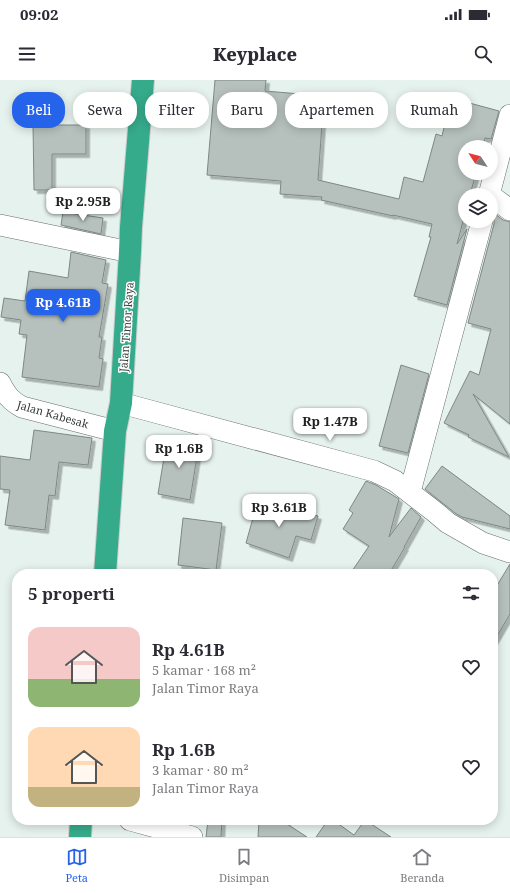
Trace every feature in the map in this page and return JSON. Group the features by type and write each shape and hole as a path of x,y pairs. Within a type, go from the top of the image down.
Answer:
{"highway":[{"name":"Jalan Timor Raya","path":"105,569 115,431 121,403 131,228 142,80"},
{"path":"80,825 80,837"}],"street":[{"path":"491,188 510,115"},
{"path":"498,201 510,210"},
{"path":"0,225 130,252"},
{"path":"410,492 480,228"},
{"name":"Jalan Kabesak","path":"0,383 5,394 12,402 22,407 115,431"},
{"path":"121,403 374,471 395,481 448,523 483,543 510,552"},
{"path":"148,825 192,837"}],"building":[{"path":"215,80 266,80 265,91 277,92 217,92 217,128 277,128 277,92 285,93 285,128 322,128 318,180 399,199 404,177 423,182 436,134 442,136 444,128 472,128 472,104 499,111 491,139 458,140 458,180 474,180 472,188 458,188 458,228 461,228 457,244 467,229 447,305 414,296 431,237 429,237 432,224 321,200 322,197 280,194 281,181 207,175"},
{"path":"65,125 73,125 73,128 86,128 86,154 52,154 52,190 34,190 33,128 65,128"},
{"path":"63,212 103,218 101,234 61,225"},
{"path":"498,216 503,220 510,222 510,424 473,394 509,457 468,437 469,435 444,423 470,371 479,375 491,329 468,323 493,228 498,228"},
{"path":"71,252 106,260 102,283 108,284 99,337 102,337 99,358 103,359 99,387 22,377 27,335 19,334 21,320 1,317 4,298 25,301 29,271 68,278"},
{"path":"401,365 429,374 408,453 379,446"},
{"path":"34,430 92,438 88,465 59,462 55,496 49,495 45,530 5,525 10,490 0,489 0,456 30,460"},
{"path":"167,439 199,444 190,500 158,494"},
{"path":"442,466 510,516 510,529 462,517 425,489"},
{"path":"366,481 376,485 399,499 389,537 411,508 421,517 392,569 353,569 369,546 343,529 353,513 349,510"},
{"path":"258,500 318,516 311,540 296,536 289,558 246,543"},
{"path":"183,518 222,523 216,569 178,565"},
{"path":"510,564 510,614 498,634 498,584"},
{"path":"207,825 222,825 221,837 206,837"},
{"path":"259,825 289,825 307,837 258,837"},
{"path":"324,825 340,825 354,835 361,825 373,825 391,837 316,837"}]}
